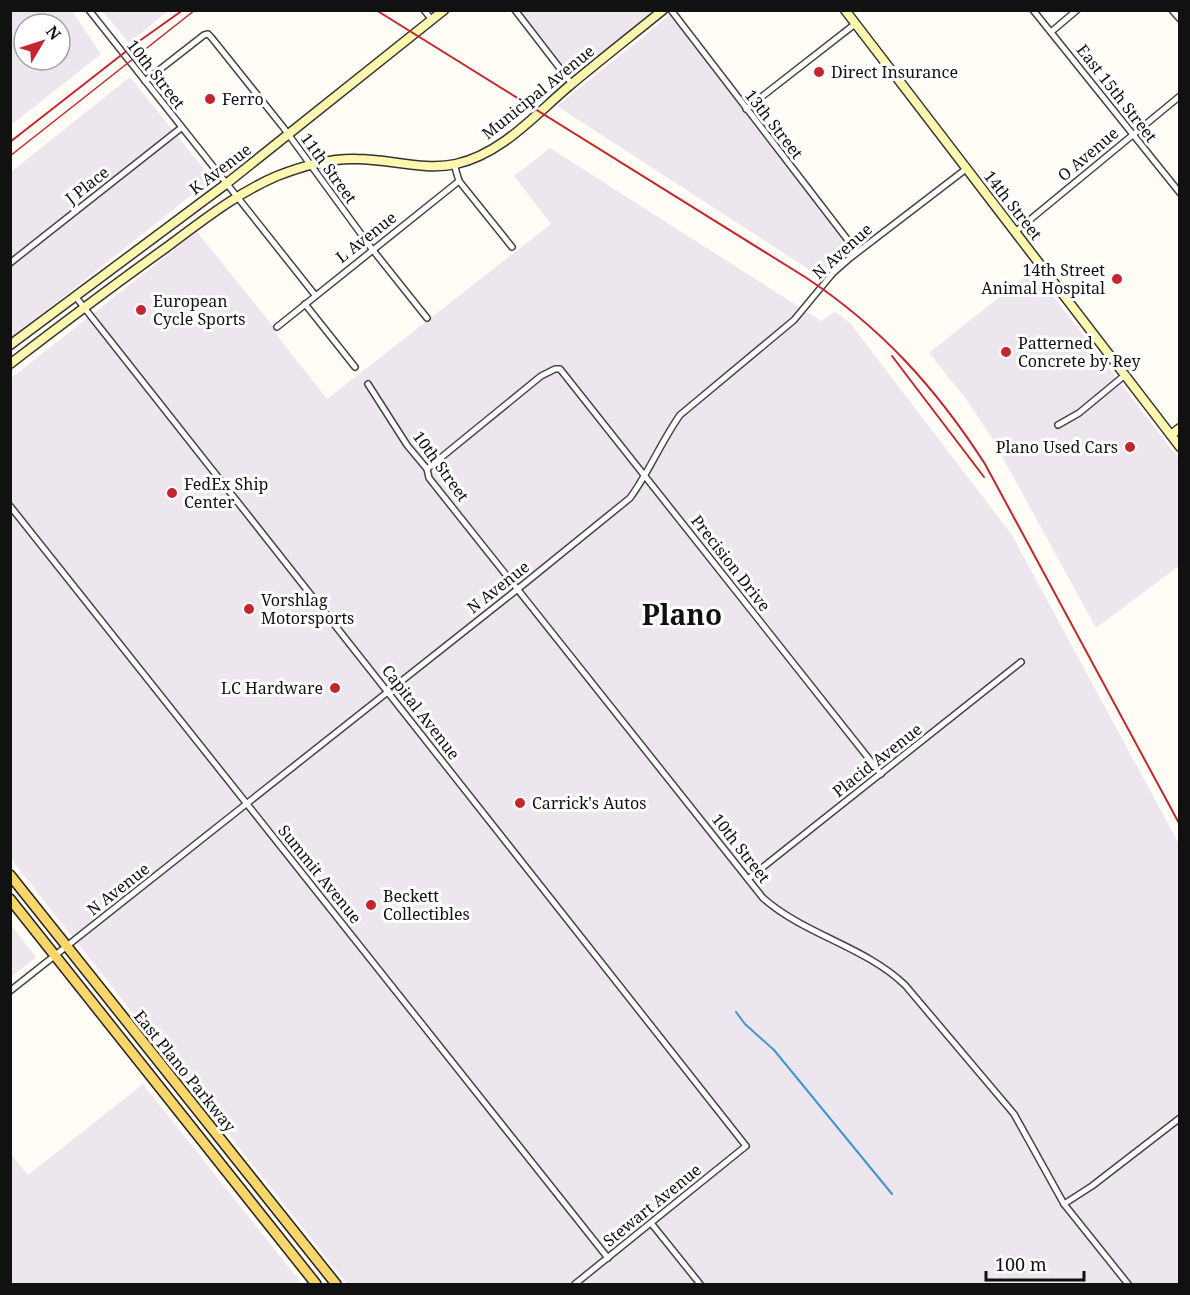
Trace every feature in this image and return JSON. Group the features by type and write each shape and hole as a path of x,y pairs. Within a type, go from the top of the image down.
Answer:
{"main road":[{"name":"K Avenue","path":"10,345 226,184 444,10"},
{"name":"Municipal Avenue","path":"310,165 358,159 424,166 454,164 472,159 499,144 663,10"},
{"name":"14th Street","path":"849,12 855,24 1179,447"},
{"name":"K Avenue","path":"10,364 236,197 279,175 310,165"},
{"path":"142,246 151,259"},
{"path":"1171,435 1179,428"},
{"name":"East Plano Parkway","path":"10,875 336,1284"},
{"name":"East Plano Parkway","path":"10,899 316,1284"},
{"path":"124,1040 135,1032"},
{"path":"155,1080 166,1071"},
{"path":"217,1157 227,1149"},
{"path":"295,1257 307,1247"}],"street":[{"name":"10th Street","path":"89,10 315,295"},
{"path":"424,10 432,20"},
{"path":"515,10 572,84"},
{"name":"13th Street","path":"671,10 857,252"},
{"name":"East 15th Street","path":"1033,10 1179,193"},
{"path":"1051,32 1077,10"},
{"path":"1172,10 1179,20"},
{"path":"746,109 855,24"},
{"name":"11th Street","path":"145,81 208,34 288,134 372,249 428,318"},
{"name":"O Avenue","path":"1015,232 1179,96"},
{"name":"J Place","path":"10,263 181,128"},
{"path":"454,164 459,181 512,247"},
{"name":"N Avenue","path":"10,991 630,498 680,415 794,320 833,273 857,252 966,169"},
{"name":"L Avenue","path":"277,327 459,181"},
{"name":"Capital Avenue","path":"75,296 746,1146"},
{"path":"305,304 355,367"},
{"name":"Precision Drive","path":"427,470 541,376 560,369 880,774"},
{"path":"1058,425 1078,413 1125,375"},
{"name":"10th Street","path":"368,384 407,445 427,470 429,478 519,588 763,898 781,913 891,971 905,985 1014,1114 1064,1204 1128,1284"},
{"name":"Summit Avenue","path":"10,506 608,1258"},
{"name":"Placid Avenue","path":"748,879 1021,662"},
{"path":"1064,1204 1092,1186 1179,1118"},
{"name":"Stewart Avenue","path":"575,1284 746,1146"},
{"path":"651,1223 699,1284"}],"shaded area":[{"path":"11,10 72,11 101,54 11,125"},
{"path":"102,11 168,11 129,43"},
{"path":"521,11 654,11 572,76"},
{"path":"670,15 851,251 834,264 822,278 557,106"},
{"path":"130,77 212,179 11,338 11,172"},
{"path":"550,148 821,321 835,312 850,323 1012,535 1179,844 1179,1284 347,1284 11,859 11,378 197,232 273,326 276,334 327,399 551,224 514,176"},
{"path":"1033,270 1179,459 1179,566 1096,628 992,438 966,399 929,353"},
{"path":"11,925 36,957 10,977"},
{"path":"143,1084 302,1284 11,1284 11,1154 28,1175"}],"waterway":[{"path":"736,1012 745,1024 774,1050 892,1194"}],"tram line":[{"path":"10,156 195,10"}],"railway":[{"path":"10,142 138,42 183,10"},
{"path":"376,10 805,277 833,296 905,361 947,410 985,464 1180,825"},
{"path":"892,356 984,477"}],"place":[{"name":"Direct Insurance","path":"819,72"},
{"name":"Ferro","path":"210,99"},
{"name":"14th Street Animal Hospital","path":"1117,279"},
{"name":"European Cycle Sports","path":"141,310"},
{"name":"Patterned Concrete by Rey","path":"1006,352"},
{"name":"Plano Used Cars","path":"1130,447"},
{"name":"FedEx Ship Center","path":"172,493"},
{"name":"Vorshlag Motorsports","path":"249,609"},
{"name":"LC Hardware","path":"335,688"},
{"name":"Carrick's Autos","path":"520,803"},
{"name":"Beckett Collectibles","path":"371,905"}],"district":[{"name":"Plano","path":"682,615"}]}
